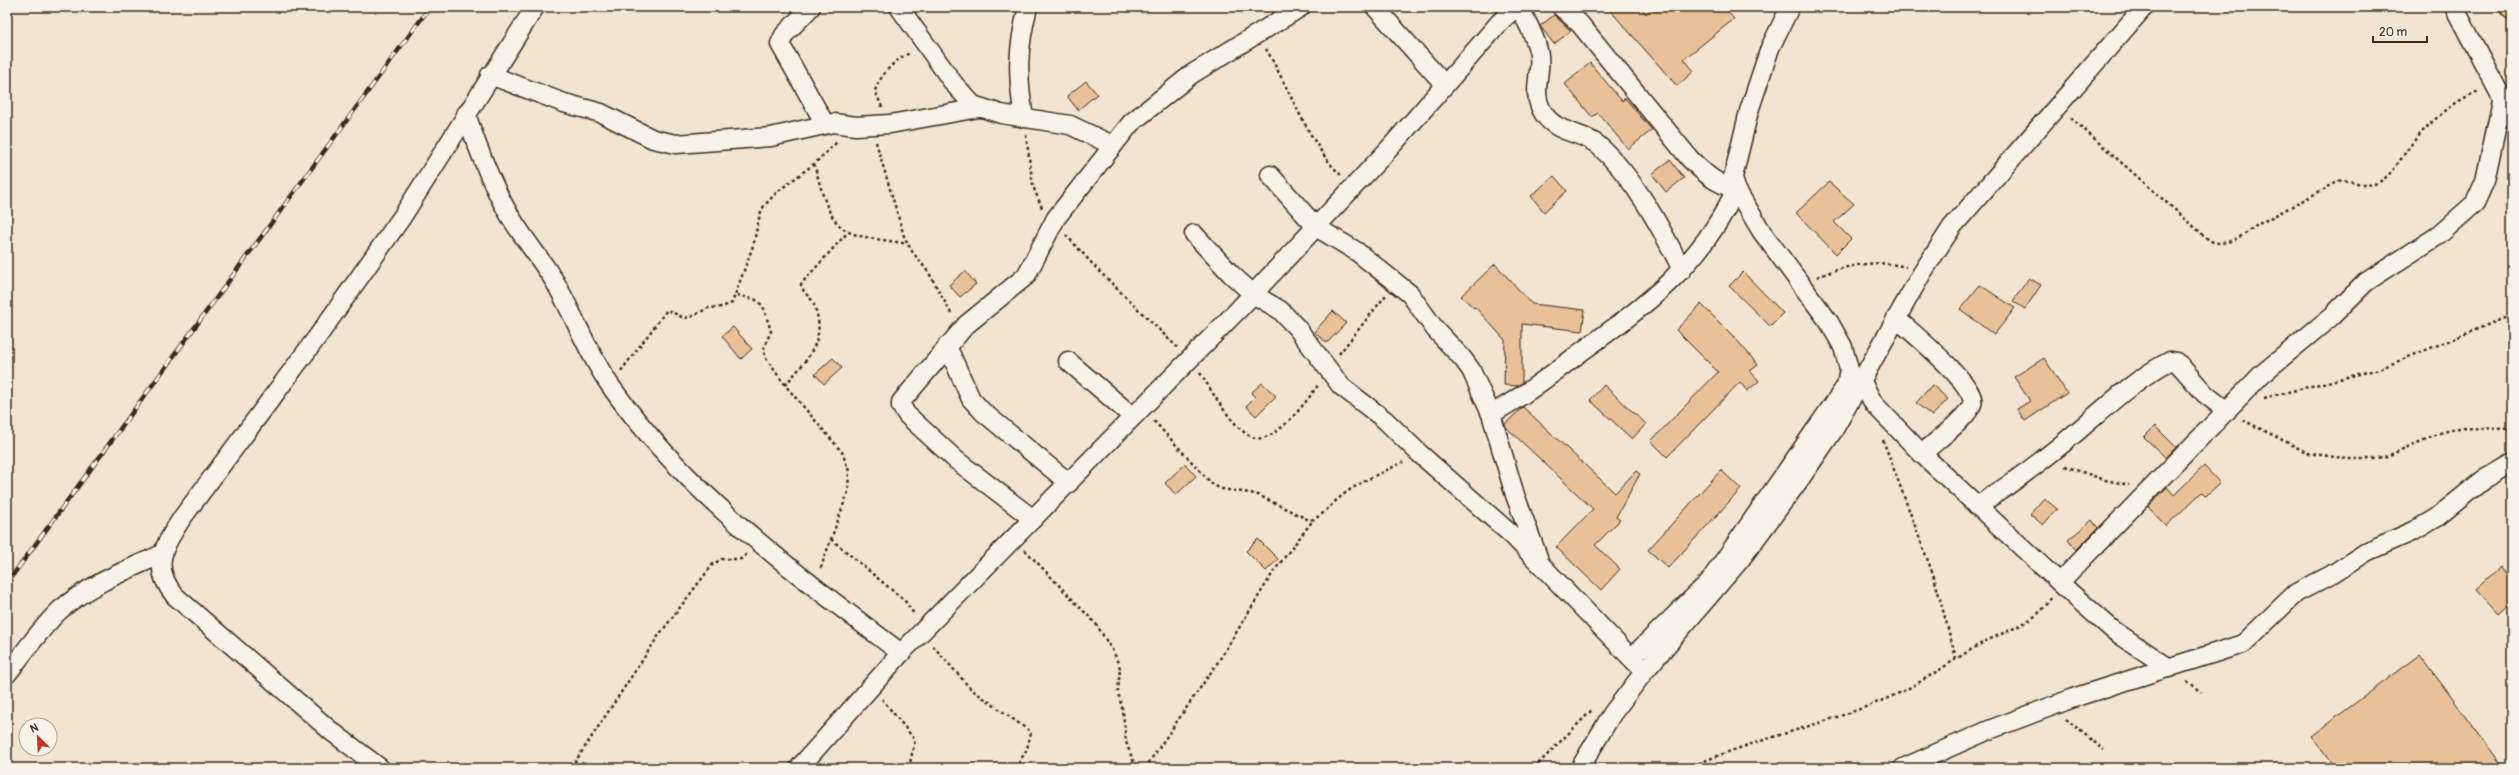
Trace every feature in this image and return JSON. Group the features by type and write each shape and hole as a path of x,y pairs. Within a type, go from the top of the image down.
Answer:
{"street":[{"path":"380,768 331,731 179,600 164,581 161,565 162,554 166,543 182,518 318,336 402,217 490,75 535,7"},
{"path":"811,7 788,30 780,44 825,124"},
{"path":"1025,124 1018,67 1018,46 1028,7"},
{"path":"1033,519 956,460 906,415 901,406 908,392 959,332 1026,276 1052,223 1112,145 1131,123 1169,91 1256,33 1301,7"},
{"path":"1375,7 1445,85"},
{"path":"799,768 924,630 1137,412 1191,360 1254,294 1516,7"},
{"path":"1519,7 1529,26 1539,55 1537,92 1543,113 1552,124 1593,141 1606,153 1643,199 1662,230 1682,270"},
{"path":"1561,7 1580,24 1690,159 1709,178 1736,190"},
{"path":"1631,658 1708,582 1846,386 1849,369 1843,347 1828,322 1762,232 1736,190 1734,169 1749,111 1770,48 1790,7"},
{"path":"1580,768 1612,714 1644,672 1740,560 1798,482 1862,382 1922,273 1952,227 2144,7"},
{"path":"2454,7 2504,87 2512,116"},
{"path":"907,10 958,90 979,108 1025,124 1070,125 1112,145"},
{"path":"490,75 564,103 601,113 653,138 676,144 771,137 825,124 872,126 890,124 979,108"},
{"path":"2060,582 2262,374 2332,316 2366,282 2439,235 2475,203 2485,181 2504,87"},
{"path":"466,114 480,155 506,210 563,296 611,386 671,459 753,539 901,654"},
{"path":"1270,175 1316,227 1356,252 1414,298 1435,330 1463,359 1471,370 1491,414 1515,496 1541,563"},
{"path":"1491,414 1553,375 1634,315 1682,270 1715,230 1736,190"},
{"path":"1194,234 1231,274 1254,294 1280,310 1297,328 1327,371 1341,386 1385,420 1420,454 1485,509 1541,563 1644,672"},
{"path":"1896,318 1964,382 1972,397 1972,405 1962,417 1922,454"},
{"path":"947,346 970,398 983,412 1068,483"},
{"path":"1068,361 1137,412"},
{"path":"1978,506 2005,488 2043,459 2112,401 2172,361 2177,362 2205,394 2230,407"},
{"path":"1862,382 1874,404 1922,454 2113,630 2169,668"},
{"path":"1903,768 1989,730 2054,705 2121,681 2169,668 2243,644 2296,593 2331,575 2372,549 2414,531 2436,518 2483,480 2512,463"},
{"path":"7,674 60,611 79,596 119,574 162,554"}],"path":[{"path":"1256,33 1328,161 1354,186"},
{"path":"890,124 875,93 879,83 901,57 913,52 934,54"},
{"path":"2056,107 2096,138 2164,202 2209,240 2222,243 2246,233 2256,225 2339,181 2348,180 2367,186 2382,180 2414,140 2433,122 2473,94 2504,87"},
{"path":"1025,124 1035,194 1052,223 1133,305 1191,360 1240,428 1258,439 1271,435 1292,417 1327,371 1350,337 1396,284"},
{"path":"611,386 630,357 667,310 682,317 689,318 708,308 729,305 736,295 753,246 760,214 764,206 782,187 814,164 841,138 848,125"},
{"path":"872,126 907,244 942,295 959,332"},
{"path":"814,164 834,218 848,232 907,244"},
{"path":"785,385 807,360 818,341 819,324 815,306 801,284 848,232"},
{"path":"1799,284 1839,268 1859,264 1904,267 1922,273"},
{"path":"736,295 756,300 763,306 771,330 764,353 785,385 842,452 848,466 848,492 813,587"},
{"path":"2230,407 2379,369 2512,315"},
{"path":"2230,407 2308,453 2348,459 2374,459 2387,456 2450,430 2512,429"},
{"path":"1137,412 1213,485 1222,489 1256,494 1298,516 1308,520 1314,519"},
{"path":"1882,434 1894,474 1934,577 1956,658"},
{"path":"1145,768 1218,662 1274,571 1314,519 1324,513 1339,498 1360,484 1420,454"},
{"path":"2043,459 2105,480 2151,490"},
{"path":"1015,537 1036,563 1088,614 1109,643 1119,664 1118,692 1123,712 1125,735 1136,768"},
{"path":"571,768 658,635 713,564 722,559 743,558 753,539"},
{"path":"831,539 908,604 933,647 971,689 1031,732 1027,749 1016,768"},
{"path":"1688,768 1740,747 1835,718 1890,698 1956,658 2033,617 2050,601 2060,582"},
{"path":"872,686 913,736 915,745 909,768"},
{"path":"1534,768 1599,704"},
{"path":"2054,705 2068,721 2104,750"}],"building":[{"path":"1607,7 1640,7 1646,14 1654,7 1723,7 1734,19 1684,59 1694,71 1677,86"},
{"path":"1554,15 1571,31 1554,44 1540,26"},
{"path":"1590,63 1622,101 1625,98 1652,130 1628,149 1598,113 1592,117 1565,84"},
{"path":"1086,81 1097,94 1078,110 1067,96"},
{"path":"1670,160 1684,178 1666,192 1652,174"},
{"path":"1554,176 1567,191 1544,212 1531,196"},
{"path":"1829,182 1854,204 1834,222 1851,239 1836,254 1796,213"},
{"path":"1495,264 1532,304 1585,310 1582,331 1522,324 1522,383 1517,386 1504,385 1505,340 1475,307 1474,308 1461,296"},
{"path":"965,271 976,284 960,297 949,285"},
{"path":"1743,272 1783,313 1770,326 1729,286"},
{"path":"2029,278 2041,285 2025,309 2013,301"},
{"path":"1980,285 2015,308 1994,335 1960,309"},
{"path":"1701,304 1736,339 1758,365 1750,371 1759,381 1747,391 1740,382 1667,457 1651,441 1718,372 1676,330"},
{"path":"1333,311 1346,323 1327,343 1314,332"},
{"path":"733,327 752,349 741,359 722,336"},
{"path":"833,358 842,368 824,384 815,374"},
{"path":"2044,358 2067,393 2025,421 2017,409 2030,401 2014,377"},
{"path":"1262,383 1276,396 1256,416 1246,406 1255,397 1251,393"},
{"path":"1604,385 1646,424 1632,439 1590,400"},
{"path":"1932,385 1948,399 1932,416 1916,403"},
{"path":"1523,407 1615,493 1636,471 1640,474 1616,517 1620,520 1595,545 1620,569 1601,590 1556,547 1593,509 1506,427 1505,424"},
{"path":"2155,426 2176,447 2166,458 2144,437"},
{"path":"1185,464 1196,476 1176,495 1165,483"},
{"path":"2204,466 2220,483 2206,496 2202,492 2166,526 2148,507 2167,487 2174,495"},
{"path":"1721,470 1741,489 1668,568 1648,550"},
{"path":"2044,498 2057,509 2043,525 2030,514"},
{"path":"2092,520 2098,528 2076,550 2068,540"},
{"path":"1258,539 1278,559 1266,571 1246,551"},
{"path":"2500,567 2512,580 2512,600 2498,613 2476,589"},
{"path":"2420,655 2504,768 2335,768 2311,736"}],"railway":[{"path":"7,583 430,7"}]}
